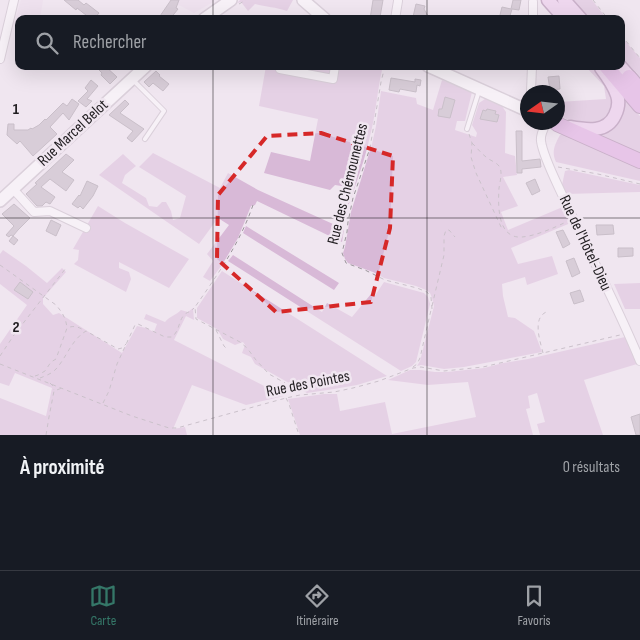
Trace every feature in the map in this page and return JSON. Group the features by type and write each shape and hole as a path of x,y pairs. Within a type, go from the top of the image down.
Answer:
{"highway":[{"path":"609,70 640,106"},
{"path":"625,72 640,89"},
{"path":"565,129 640,162"}],"main road":[{"path":"210,15 231,0"},
{"path":"303,0 320,15"},
{"path":"309,0 322,15"},
{"path":"548,0 561,15"},
{"path":"564,0 577,15"},
{"name":"Rue Marcel Belot","path":"0,201 141,70"},
{"path":"437,70 520,108"},
{"path":"565,126 585,130 597,129 605,126 613,119 617,111 617,96 603,70"}],"street":[{"path":"0,59 14,0"},
{"path":"396,15 398,1"},
{"path":"532,15 533,2"},
{"path":"285,70 333,79 334,70"},
{"path":"531,85 532,70"},
{"name":"Rue de l'Hôtel-Dieu","path":"546,130 541,136 541,142 550,168 640,361"},
{"path":"13,189 34,212 50,212 86,228"}],"lane":[{"path":"132,78 164,111 145,139"},
{"path":"467,129 480,90"}],"path":[{"path":"593,0 605,15"},
{"path":"625,40 640,58"},
{"name":"Rue des Chémounettes","path":"384,70 370,148 353,198 342,253 346,263 385,280 427,292 431,297 432,309"},
{"path":"467,129 472,144 471,158 476,173 502,229"},
{"path":"472,144 487,159 498,165 501,171 498,200 499,216 510,234 522,237 545,231 574,219"},
{"path":"550,168 562,167 640,184"},
{"path":"102,404 109,391 117,364 136,325 138,324 165,336 172,337 178,332 184,315 191,312 195,307 237,243 253,205"},
{"path":"413,368 420,358 432,309 444,255 444,236 446,230 449,230 455,237"},
{"path":"0,265 56,305 66,321 67,328 56,359 51,362 45,371 33,376"},
{"path":"0,356 43,296 66,268"},
{"path":"195,307 196,319 240,342 269,374 285,383"},
{"path":"543,354 538,324 542,315 549,310"},
{"path":"67,328 77,326 118,349 126,344"},
{"path":"216,330 228,350"},
{"path":"39,379 54,371 67,351 86,331"},
{"name":"Rue des Pointes","path":"0,364 132,416 169,428 177,428 286,398 354,388 413,368 422,367 444,371 483,367 628,333"},
{"path":"46,435 54,391 53,386 48,382"},
{"path":"54,391 63,388"},
{"path":"286,398 299,435"}],"highlighted area":[{"path":"321,133 393,156 390,228 371,302 276,312 217,259 218,195 267,136"}],"shaded area":[{"path":"21,0 43,0 41,15 17,15"},
{"path":"167,0 214,0 194,13"},
{"path":"240,0 293,0 287,11 255,4 248,11 241,2 237,3"},
{"path":"572,0 592,0 604,15 585,15"},
{"path":"625,41 640,58 640,77 625,60"},
{"path":"265,70 382,70 368,145 348,207 344,203 348,187 335,185 330,190 264,173 271,152 310,161 318,119 259,106"},
{"path":"589,70 597,70 607,84 611,98 609,111 595,125 581,124 565,118 565,102 606,99 604,86"},
{"path":"442,80 472,92 465,121 457,121 455,130 476,137 477,133 472,125 479,103 485,99 502,106 506,112 505,153 515,156 517,175 503,177 518,206 501,212 508,230 565,206 573,222 511,248 518,264 552,256 558,274 527,285 525,277 502,284 508,317 515,318 534,331 542,352 464,367 444,369 417,366 420,361 434,306 430,293 416,286 384,278 348,263 345,259 343,253 351,212 372,144 381,91 416,98 417,104 433,110"},
{"path":"622,96 640,116 640,157 589,133 598,132"},
{"path":"566,133 640,166 640,181 556,162 554,155 555,145 560,135"},
{"path":"153,153 220,188 228,173 258,190 344,229 342,242 257,201 255,205 251,206 238,238 210,281 203,277 213,261 207,254 229,225 218,218 199,244 99,175 123,154 136,166 125,175 122,183 146,198 149,206 157,207 162,202 166,202 173,220 180,218 186,196 139,167"},
{"path":"569,170 640,185 640,192 566,194 562,185 565,171"},
{"path":"98,206 189,259 169,288 119,262 119,268 129,272 131,279 126,292 74,264 78,260 79,250 73,249"},
{"path":"246,226 339,283 334,290 243,233"},
{"path":"3,250 47,283 62,268 66,272 43,298 43,304 53,315 59,313 122,353 137,326 154,332 157,324 144,319 146,314 165,322 181,310 188,312 193,308 194,320 186,316 174,340 284,396 246,405 192,385 173,429 185,427 187,435 0,435 0,398 46,416 52,388 15,373 9,386 0,383 0,344 27,305 0,284 0,254"},
{"path":"233,255 322,312 327,303 352,317 371,294 374,297 384,282 424,293 428,297 430,304 416,362 401,371 228,261"},
{"path":"222,271 387,376 357,385 307,393 255,364 251,357 242,353 245,345 243,342 235,345 223,339 217,329 197,318 197,308"},
{"path":"640,283 640,309 625,309 614,284"},
{"path":"625,337 637,364 584,380 603,435 540,435 537,424 545,422 537,393 528,396 530,408 526,409 533,435 300,435 288,399 337,394 340,411 385,402 392,434 476,417 468,382 428,385 388,380 410,370 447,372 484,368"}],"building":[{"path":"64,0 78,0 84,5 86,3 99,13 97,15 86,15 77,8 76,10"},
{"path":"171,0 179,0 176,8 178,9 173,15 161,15"},
{"path":"373,0 383,0 380,15 371,15"},
{"path":"513,0 521,0 519,10 512,9 510,15 500,15 502,7 511,9"},
{"path":"416,4 425,6 424,9 427,15 413,15"},
{"path":"99,70 109,70 117,77 110,84 101,75 102,73"},
{"path":"156,71 169,84 163,91 153,83 149,87 144,82"},
{"path":"559,76 560,85 549,85 548,77"},
{"path":"391,78 415,82 415,79 421,80 420,86 417,85 416,92 400,89 399,92 389,90"},
{"path":"91,80 98,86 87,99 92,101 86,107 78,101 88,91 85,88"},
{"path":"445,97 455,100 450,118 438,116"},
{"path":"72,99 79,104 69,120 63,113 50,127 57,134 33,156 20,141 17,144 7,135 8,124 14,124 14,130 32,129 46,120 63,103 67,106"},
{"path":"125,100 129,104 120,113 144,129 132,142 127,138 133,131 109,115"},
{"path":"487,109 496,111 495,114 499,115 497,122 480,119 483,110 486,111"},
{"path":"516,131 522,131 522,161 540,159 541,167 522,169 522,173 517,173"},
{"path":"66,154 74,160 62,172 74,180 66,191 50,179 41,187 55,197 50,204 46,202 42,206 37,206 26,194"},
{"path":"535,179 540,191 532,195 526,183"},
{"path":"87,181 98,186 83,209 80,206 78,208 72,204 80,196"},
{"path":"14,204 30,218 13,236 9,237 6,235 14,226 2,214"},
{"path":"51,220 61,225 56,236 46,231"},
{"path":"596,225 613,225 614,234 597,235"},
{"path":"563,230 570,244 563,248 556,232"},
{"path":"13,236 18,240 14,245 9,241"},
{"path":"618,248 633,248 633,256 618,257"},
{"path":"574,258 580,273 572,277 566,261"},
{"path":"20,282 33,292 28,299 14,290"},
{"path":"580,290 584,301 574,304 570,293"},
{"path":"640,414 640,435 636,435 631,417"}]}
